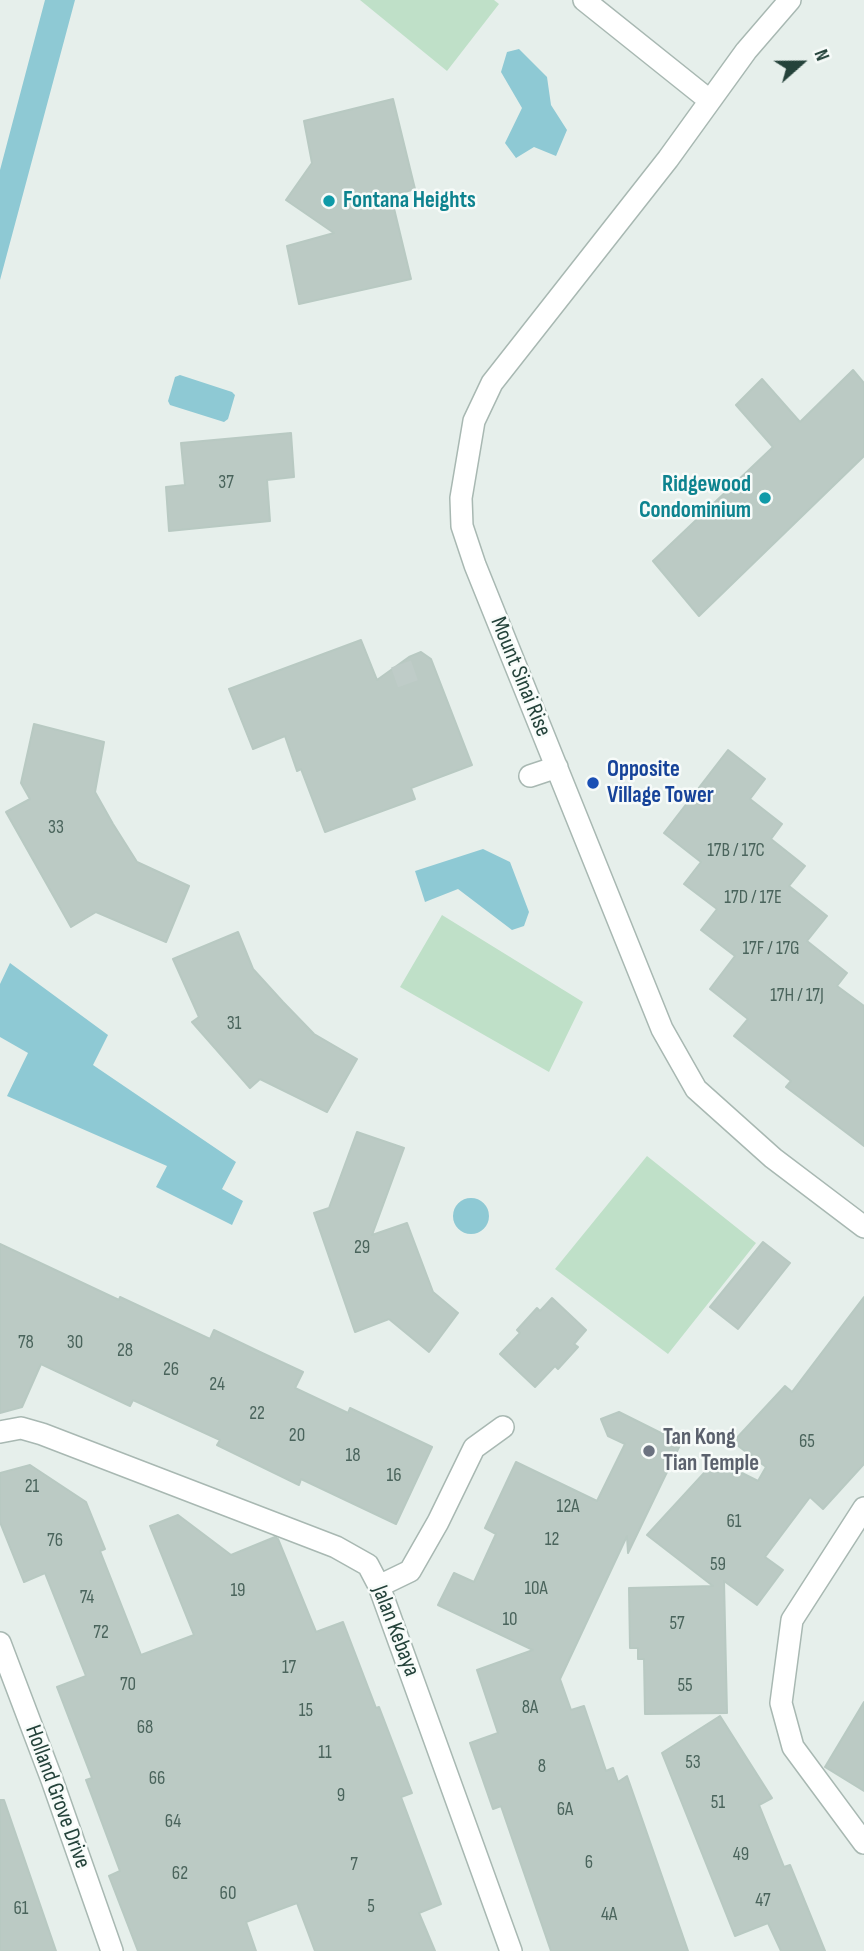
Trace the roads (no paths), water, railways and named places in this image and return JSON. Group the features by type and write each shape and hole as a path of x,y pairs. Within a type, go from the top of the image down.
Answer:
{"street":[{"path":"584,0 709,100"},
{"name":"Mount Sinai Rise","path":"790,0 746,51 668,159 492,383 474,421 461,498 462,526 475,565 662,1029 696,1089 773,1158 864,1227"},
{"path":"530,776 557,767"},
{"path":"379,1586 410,1571 438,1522 474,1448 503,1427"},
{"name":"Jalan Kebaya","path":"0,1432 21,1429 42,1434 336,1547 368,1564 379,1586 511,1951"},
{"path":"864,1508 792,1620 781,1703 793,1747 864,1843"},
{"name":"Holland Grove Drive","path":"0,1643 112,1951"}],"water":[{"path":"45,0 75,0 0,280 0,170"},
{"path":"519,49 547,77 551,105 567,130 556,156 534,147 516,158 505,143 522,108 501,72 507,52"},
{"path":"180,375 232,392 235,395 228,419 224,422 170,405 168,401 175,377"},
{"path":"483,849 510,862 529,912 524,926 512,930 458,889 425,902 415,871"},
{"path":"10,963 108,1035 93,1065 236,1162 222,1189 243,1201 232,1225 156,1187 167,1166 7,1096 28,1053 0,1037 0,984"},
{"path":"471,1198 484,1203 489,1216 484,1229 471,1234 458,1229 453,1216 458,1203"}],"tunnel":[{"path":"401,664 408,684"}],"place":[{"name":"Fontana Heights","path":"329,201"},
{"name":"Ridgewood Condominium","path":"765,498"},
{"name":"Opposite Village Tower","path":"593,783"},
{"name":"Tan Kong Tian Temple","path":"649,1451"}]}
